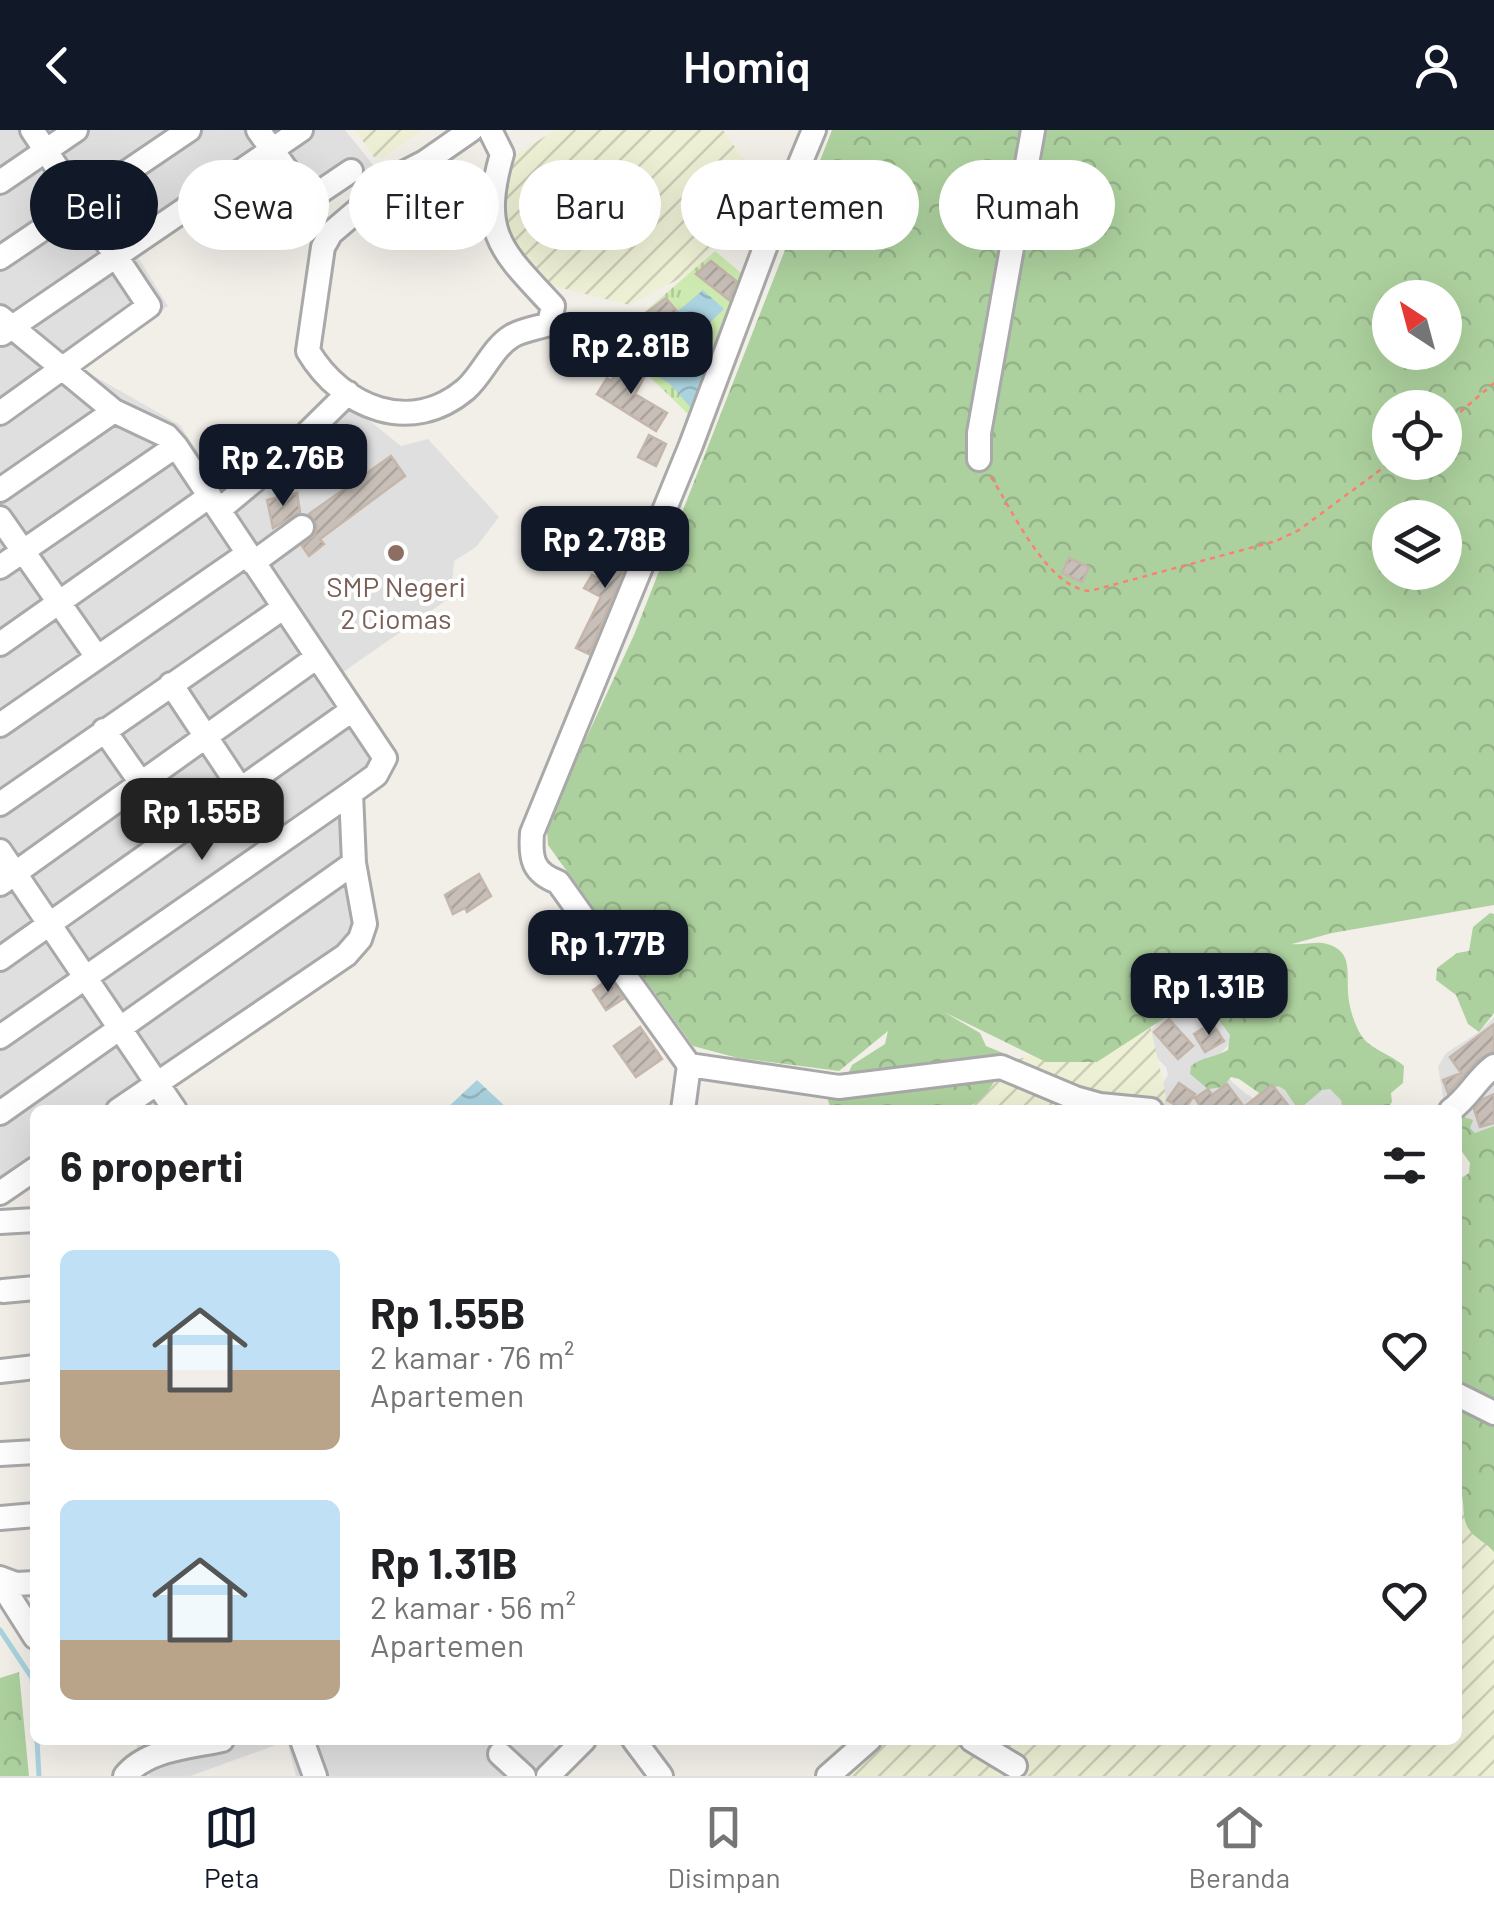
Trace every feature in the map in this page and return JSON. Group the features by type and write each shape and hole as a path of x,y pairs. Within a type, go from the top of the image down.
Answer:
{"street":[{"path":"32,130 54,160"},
{"path":"0,182 76,130"},
{"path":"144,160 189,130"},
{"path":"258,130 308,200 349,172"},
{"path":"0,1036 351,794 376,775 385,758 176,446 167,436 114,410 4,327 118,256 301,130"},
{"path":"471,130 398,176 331,233 322,248 308,351 322,373 348,393 395,415 422,414 465,390 514,334 549,324 553,306 506,256 492,223 493,186 502,154 490,130"},
{"path":"684,1105 689,1065 558,882 540,874 531,846 532,833 691,445 814,130"},
{"path":"980,459 978,433 1033,130"},
{"path":"0,258 30,238"},
{"path":"0,413 149,306 114,250"},
{"path":"0,644 285,454 348,393"},
{"path":"0,490 114,410"},
{"path":"0,567 176,446"},
{"path":"0,518 97,657"},
{"path":"0,725 97,657 302,527"},
{"path":"0,804 283,608"},
{"path":"7,879 316,657"},
{"path":"170,684 240,788"},
{"path":"0,958 352,710"},
{"path":"104,730 176,834"},
{"path":"125,1105 346,955 360,938 365,924 354,863 351,794"},
{"path":"0,851 7,879 49,925 171,1105"},
{"path":"0,1113 354,863"},
{"path":"689,1065 839,1087 1000,1067 1088,1102 1112,1105"},
{"path":"1458,1105 1494,1066"},
{"path":"0,1193 30,1172"},
{"path":"0,1222 30,1220"},
{"path":"3,1291 30,1288"},
{"path":"0,1371 30,1368"},
{"path":"1462,1397 1494,1412"},
{"path":"0,1454 30,1452"},
{"path":"0,1518 30,1515"},
{"path":"0,1580 30,1583"},
{"path":"0,1580 30,1629"},
{"path":"125,1776 132,1766 159,1754 200,1745"},
{"path":"304,1745 316,1776"},
{"path":"548,1776 579,1745"},
{"path":"638,1745 661,1776"},
{"path":"828,1776 862,1745"},
{"path":"980,1745 1015,1766"},
{"path":"500,1754 524,1776"}],"path":[{"path":"1462,411 1494,384"},
{"path":"980,459 1054,574 1078,590 1090,591 1276,541 1299,530 1372,475"}],"shaded area":[{"path":"0,130 345,130 369,160 349,160 349,183 329,197 329,160 178,160 178,225 158,239 158,160 30,160 30,250 142,250 136,254 168,306 80,368 180,425 227,497 346,402 401,446 428,439 499,517 476,547 454,561 451,597 336,677 391,760 353,794 377,918 373,928 168,1072 171,1105 30,1105 30,1189 26,1184 0,1201"},
{"path":"1209,1012 1231,1026 1231,1042 1220,1054 1205,1058 1253,1098 1273,1079 1330,1085 1346,1105 1164,1105 1163,1083 1168,1075 1154,1055 1151,1030 1162,1017 1191,1017"},
{"path":"1494,1017 1494,1128 1475,1133 1462,1128 1462,1105 1444,1105 1438,1067 1446,1053"},
{"path":"136,1745 276,1745 190,1776 150,1776"},
{"path":"288,1745 553,1745 575,1769 565,1776 296,1776"}],"green space":[{"path":"355,130 422,130 384,157 374,157"},
{"path":"555,130 723,130 744,160 681,160 681,250 710,250 698,269 629,305 550,285 520,250 661,250 661,160 519,160 519,249 500,227 513,157"},
{"path":"832,130 1494,130 1494,905 1332,933 1292,944 1323,943 1343,955 1349,1001 1358,1030 1369,1044 1404,1066 1403,1083 1391,1093 1390,1105 1342,1105 1330,1089 1322,1090 1304,1105 1295,1105 1278,1086 1262,1095 1231,1077 1223,1087 1208,1089 1190,1074 1191,1066 1228,1050 1230,1035 1216,1016 1181,1015 1177,1010 1097,1062 1046,1062 944,1012 980,1033 986,1046 1003,1053 1007,1068 977,1102 829,1105 830,1089 845,1081 852,1065 885,1044 888,1031 839,1071 738,1058 693,1046 548,845 547,830 634,635 785,250 919,250 919,160 820,160"},
{"path":"715,251 746,277 692,418 612,340"},
{"path":"1494,914 1494,1013 1479,1032 1468,1024 1456,995 1436,980 1437,968 1457,953 1469,951 1473,927"},
{"path":"1150,1025 1167,1100 1159,1105 944,1105 1006,1062"},
{"path":"1462,1117 1473,1120 1470,1128 1475,1133 1494,1126 1494,1552 1468,1528 1462,1496 1462,1177 1469,1173 1470,1163 1462,1152"},
{"path":"1462,1491 1494,1542 1494,1776 846,1776 857,1745 1462,1745"},
{"path":"19,1672 29,1776 0,1776 0,1678"}],"water":[{"path":"703,290 724,309 698,334 678,311"},
{"path":"657,334 675,350 673,360 655,365 639,352"},
{"path":"687,362 703,378 690,407 669,383 655,375"},
{"path":"477,1080 504,1105 450,1105"}],"building":[{"path":"711,261 736,281 729,300 696,274"},
{"path":"666,298 697,336 682,348 662,322 652,331 643,330 642,316"},
{"path":"622,363 645,376 635,394 667,413 656,431 597,394"},
{"path":"649,435 666,444 656,466 638,457"},
{"path":"391,456 405,476 320,539 324,544 309,556 302,546 315,534 317,526 309,514"},
{"path":"297,493 300,512 273,528 267,500"},
{"path":"621,537 634,545 589,654 576,648 601,597 584,588 592,575 598,578"},
{"path":"1069,558 1089,567 1082,582 1062,573"},
{"path":"479,874 491,896 467,912 465,908 453,914 445,895"},
{"path":"562,914 596,960 579,973 556,939 565,933 555,919"},
{"path":"609,979 623,999 606,1010 593,990"},
{"path":"1169,1019 1193,1046 1178,1059 1154,1032"},
{"path":"1212,1023 1224,1041 1205,1052 1194,1034"},
{"path":"1494,1024 1494,1051 1478,1060 1448,1093 1443,1080 1461,1073 1450,1057"},
{"path":"640,1027 662,1059 636,1077 614,1046"},
{"path":"1179,1083 1195,1094 1187,1105 1167,1100"},
{"path":"1227,1084 1243,1105 1200,1105 1195,1098 1208,1089 1212,1095"},
{"path":"1272,1085 1288,1105 1247,1105"},
{"path":"1494,1094 1494,1123 1480,1127 1474,1109"}],"waterway":[{"path":"0,1630 30,1675"},
{"path":"37,1745 39,1776"}],"place":[{"name":"SMP Negeri 2 Ciomas","path":"396,553"}]}
